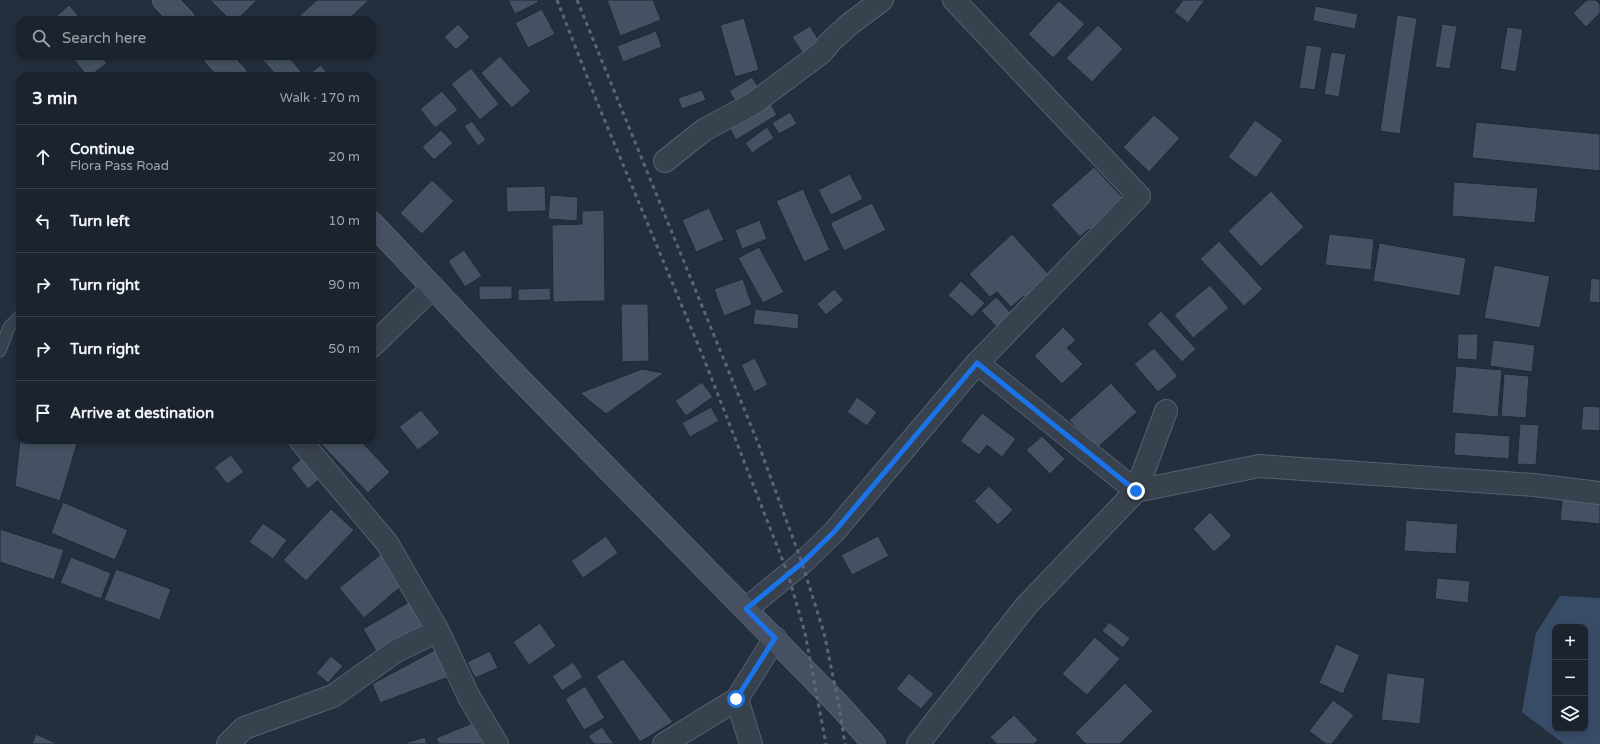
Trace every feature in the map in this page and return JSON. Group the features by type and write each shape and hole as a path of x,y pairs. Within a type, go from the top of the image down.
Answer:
{"main road":[{"path":"164,0 178,16"},
{"path":"220,60 231,72"},
{"path":"376,232 433,287 506,365 775,638 874,744"}],"street":[{"path":"665,161 704,130 754,103 821,53 831,41 882,0"},
{"path":"746,609 802,563 834,532 977,363 1139,196 954,0"},
{"path":"376,342 433,287"},
{"path":"977,363 1136,491"},
{"path":"918,744 1026,606 1136,491 1166,411"},
{"path":"303,444 387,543 438,631 469,697 497,744"},
{"path":"1136,491 1259,466 1534,485 1600,493"},
{"path":"228,744 244,728 333,696 396,651 438,631"},
{"path":"664,744 736,699 775,638"},
{"path":"736,699 750,744"}],"lane":[{"path":"0,351 9,328 16,320"}],"water":[{"path":"1560,596 1600,598 1600,744 1564,744 1522,712 1536,633"}],"building":[{"path":"210,0 257,0 241,16 226,16"},
{"path":"317,0 369,0 352,16 299,16"},
{"path":"508,0 538,0 539,2 515,14"},
{"path":"607,0 653,0 661,20 620,36"},
{"path":"1183,0 1205,0 1188,23 1174,12"},
{"path":"1587,0 1596,0 1600,4 1600,13 1586,27 1573,13"},
{"path":"1059,1 1085,24 1053,58 1028,34"},
{"path":"69,5 78,15 77,16 57,16"},
{"path":"1315,6 1358,14 1355,29 1313,21"},
{"path":"542,9 555,34 528,48 515,23"},
{"path":"1397,15 1417,18 1400,134 1380,131"},
{"path":"744,18 759,70 735,77 720,25"},
{"path":"458,24 470,37 456,50 444,37"},
{"path":"1442,24 1457,26 1450,69 1435,67"},
{"path":"1098,25 1123,49 1092,82 1066,58"},
{"path":"810,26 823,47 806,58 792,37"},
{"path":"1507,27 1523,29 1516,72 1500,69"},
{"path":"656,31 662,47 623,62 617,46"},
{"path":"1306,45 1322,47 1315,90 1299,88"},
{"path":"1331,52 1346,54 1339,97 1324,94"},
{"path":"500,56 531,91 512,108 481,73"},
{"path":"74,60 104,60 107,63 95,72 84,72"},
{"path":"263,60 291,60 301,72 273,72"},
{"path":"321,65 326,72 311,72"},
{"path":"471,68 499,104 480,120 451,84"},
{"path":"752,77 762,93 739,107 729,91"},
{"path":"702,90 706,100 682,109 678,98"},
{"path":"442,91 458,110 435,128 420,109"},
{"path":"768,99 777,115 736,140 727,124"},
{"path":"790,112 797,124 779,134 772,123"},
{"path":"1154,115 1180,138 1149,172 1123,147"},
{"path":"1255,120 1283,140 1256,178 1228,157"},
{"path":"472,121 486,140 478,146 464,126"},
{"path":"1476,122 1600,134 1600,171 1472,158"},
{"path":"767,127 774,138 752,153 745,143"},
{"path":"441,130 453,143 434,160 422,147"},
{"path":"1094,167 1123,198 1091,231 1089,229 1080,237 1051,205"},
{"path":"850,174 863,199 831,215 818,190"},
{"path":"432,180 454,201 422,234 400,213"},
{"path":"1454,182 1538,188 1535,223 1452,216"},
{"path":"545,186 546,211 507,212 506,187"},
{"path":"803,189 830,250 804,262 776,201"},
{"path":"1271,191 1304,227 1261,267 1228,231"},
{"path":"550,195 578,197 577,221 548,219"},
{"path":"872,203 886,230 844,251 830,223"},
{"path":"709,208 724,240 696,252 682,220"},
{"path":"604,210 605,301 553,302 552,225 582,224 582,211"},
{"path":"760,220 767,239 742,249 735,230"},
{"path":"1012,234 1052,278 1027,300 1024,296 1011,307 997,292 990,297 969,274"},
{"path":"1329,234 1374,239 1371,270 1325,265"},
{"path":"1219,241 1263,289 1244,306 1200,259"},
{"path":"1379,243 1466,258 1460,296 1373,281"},
{"path":"759,247 784,292 763,303 738,258"},
{"path":"464,250 482,276 465,287 448,261"},
{"path":"1494,265 1550,276 1540,328 1484,318"},
{"path":"1591,278 1600,279 1600,303 1589,302"},
{"path":"743,279 752,305 724,316 714,289"},
{"path":"961,281 985,303 972,317 948,295"},
{"path":"1210,285 1229,308 1193,338 1174,315"},
{"path":"479,286 512,286 512,299 479,300"},
{"path":"550,288 551,300 518,301 518,289"},
{"path":"834,289 844,300 826,315 817,304"},
{"path":"996,297 1013,315 999,329 981,311"},
{"path":"621,304 648,304 649,361 622,362"},
{"path":"755,309 799,314 798,329 753,324"},
{"path":"1161,311 1196,349 1182,362 1147,324"},
{"path":"1063,327 1076,340 1067,348 1083,364 1062,384 1034,356"},
{"path":"1458,334 1478,334 1477,360 1457,359"},
{"path":"1493,340 1535,345 1532,372 1490,366"},
{"path":"1154,348 1178,376 1158,392 1134,364"},
{"path":"755,358 768,385 754,392 741,365"},
{"path":"1456,366 1502,370 1498,417 1452,413"},
{"path":"642,369 664,373 606,414 580,393"},
{"path":"1504,374 1529,376 1526,418 1501,416"},
{"path":"702,382 713,397 686,416 675,401"},
{"path":"1111,383 1137,412 1096,449 1069,420"},
{"path":"857,397 877,412 867,426 847,412"},
{"path":"1583,406 1600,407 1600,431 1581,430"},
{"path":"711,407 719,421 690,437 682,423"},
{"path":"421,410 440,433 418,450 399,427"},
{"path":"982,413 1016,439 1002,457 987,445 979,455 960,441"},
{"path":"1520,424 1539,425 1536,465 1517,464"},
{"path":"1455,432 1510,436 1509,459 1454,455"},
{"path":"1042,436 1065,459 1050,474 1026,450"},
{"path":"20,444 77,444 60,501 15,486"},
{"path":"321,444 364,444 390,472 368,493"},
{"path":"231,455 244,472 227,484 214,467"},
{"path":"304,456 322,477 308,489 291,468"},
{"path":"989,486 1013,510 998,525 974,501"},
{"path":"1563,493 1600,497 1600,524 1560,520"},
{"path":"63,502 128,530 115,560 51,533"},
{"path":"331,509 354,530 306,581 283,560"},
{"path":"1210,512 1232,536 1214,552 1193,529"},
{"path":"1406,520 1458,524 1456,554 1404,551"},
{"path":"263,523 287,540 273,559 249,542"},
{"path":"0,529 64,550 54,580 0,562"},
{"path":"606,536 618,553 583,578 571,561"},
{"path":"878,536 889,556 852,575 841,555"},
{"path":"381,554 405,583 364,618 339,588"},
{"path":"71,557 111,573 101,599 60,583"},
{"path":"116,569 171,589 160,620 104,600"},
{"path":"1437,578 1470,581 1468,603 1435,599"},
{"path":"409,602 425,630 379,656 363,629"},
{"path":"1109,622 1130,638 1123,648 1102,631"},
{"path":"540,623 556,646 529,665 513,642"},
{"path":"1095,637 1120,659 1087,695 1062,674"},
{"path":"1336,644 1360,655 1343,694 1319,683"},
{"path":"439,648 454,675 380,703 372,684"},
{"path":"490,651 498,668 475,678 467,662"},
{"path":"331,656 343,666 328,683 316,673"},
{"path":"623,659 673,722 640,742 596,676"},
{"path":"573,662 583,677 562,691 552,676"},
{"path":"909,673 934,694 921,709 896,689"},
{"path":"1387,673 1425,678 1420,724 1381,720"},
{"path":"1125,683 1153,711 1120,744 1086,744 1075,733"},
{"path":"585,686 605,718 584,730 565,699"},
{"path":"1333,700 1354,715 1332,744 1326,744 1309,731"},
{"path":"1014,715 1038,740 1034,744 997,744 990,737"},
{"path":"475,722 484,744 439,744 436,738"},
{"path":"602,727 614,744 594,744 588,736"},
{"path":"36,734 56,743 56,744 32,744"},
{"path":"425,737 427,744 402,744"}],"railway":[{"path":"557,0 597,102 704,359 788,574 805,633 826,744"},
{"path":"577,0 758,443 802,563 824,633 839,705 845,744"}],"route":[{"path":"736,699 775,638 746,609 802,563 834,532 977,363 1136,491"}]}
